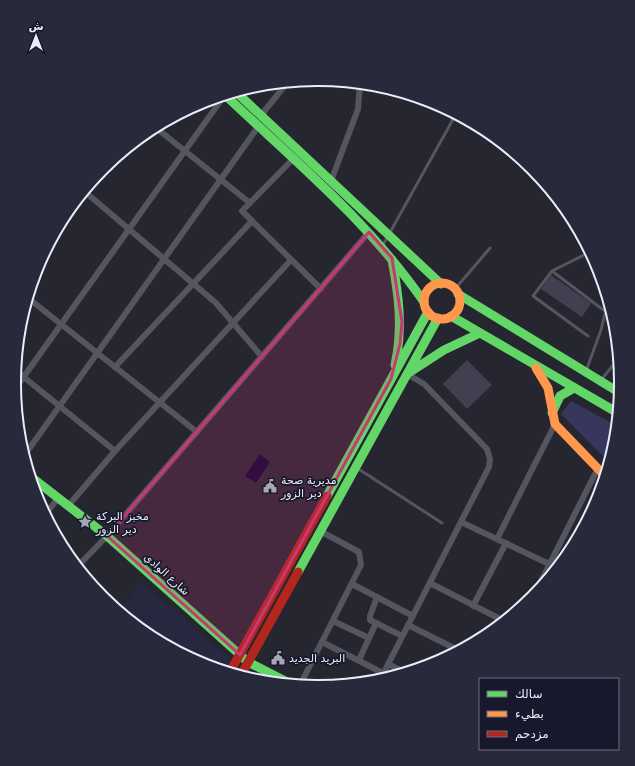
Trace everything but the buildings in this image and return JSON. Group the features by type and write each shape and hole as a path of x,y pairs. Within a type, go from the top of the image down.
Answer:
{"main road":[{"path":"242,97 262,114 441,284"},
{"path":"229,100 294,158 369,232 392,258 424,302 428,312 438,318 451,316 455,313 460,304 457,291"},
{"path":"391,379 400,344 402,322 400,298 392,258"},
{"path":"424,302 425,296 431,287 446,284 585,373 614,390"},
{"path":"233,667 428,312"},
{"path":"451,316 612,410"},
{"path":"244,670 438,318"},
{"path":"407,374 444,348 457,341 480,333"},
{"path":"533,365 548,388 555,424 600,471"},
{"path":"552,413 560,396 574,388"},
{"name":"شارع الوادي","path":"39,483 107,536 248,662 278,677"}],"street":[{"path":"262,114 282,89"},
{"path":"331,181 358,109 360,90"},
{"path":"21,379 220,103"},
{"path":"29,449 258,127"},
{"path":"161,131 250,203"},
{"path":"294,158 242,211 321,289"},
{"path":"89,195 216,303 262,357"},
{"path":"115,367 252,221"},
{"path":"82,562 107,536 369,232"},
{"path":"68,506 115,451 291,260"},
{"path":"32,302 197,432"},
{"path":"384,672 489,467 490,460 487,449 424,384 407,374"},
{"path":"23,376 115,451"},
{"path":"497,539 555,424"},
{"path":"547,570 598,468"},
{"path":"50,509 58,498"},
{"path":"461,522 550,564"},
{"path":"303,679 361,565 359,552 320,531"},
{"path":"473,606 506,543"},
{"path":"430,583 498,618"},
{"path":"352,584 413,616"},
{"path":"378,597 370,616 370,620 402,636"},
{"path":"333,620 369,638"},
{"path":"358,660 376,623"},
{"path":"408,625 452,647"},
{"path":"322,642 382,672"},
{"path":"388,664 397,668"}],"lane":[{"path":"382,247 453,119"},
{"path":"457,291 490,248"},
{"path":"584,255 552,271 533,296 588,336"},
{"path":"552,271 605,311"},
{"path":"585,373 606,313"},
{"path":"600,382 613,365"},
{"path":"356,467 442,523"}],"highlighted area":[{"path":"369,232 392,258 402,322 400,344 391,379 240,655 107,536"}],"shaded area":[{"path":"571,401 611,423 605,458 561,414"},
{"path":"260,454 270,462 256,483 245,476"},
{"path":"141,582 230,659 228,666 204,657 169,640 153,630 122,606"}],"traffic: fast":[{"path":"241,97 441,284"},
{"path":"230,100 330,193 355,219 379,245 424,302"},
{"path":"392,260 397,287 399,312 399,338 395,365"},
{"path":"458,294 614,389"},
{"path":"327,496 428,312"},
{"path":"451,316 612,410"},
{"path":"298,572 438,318"},
{"path":"410,372 444,350 480,333"},
{"path":"552,413 560,396 574,388"},
{"path":"39,483 107,536 248,662 277,677"}],"traffic: slow":[{"path":"442,283 452,286 457,291 460,301 457,311 452,316 442,319 432,316 427,311 424,301 427,291 432,286 442,283"},
{"path":"536,368 548,388 555,424 600,471"}],"traffic: jam":[{"path":"233,667 327,496"},
{"path":"244,670 298,572"}],"place":[{"name":"مديرية صحة دير الزور","path":"270,486"},
{"name":"مخبز البركة دير الزور","path":"85,522"},
{"name":"البريد الجديد","path":"278,658"}]}
